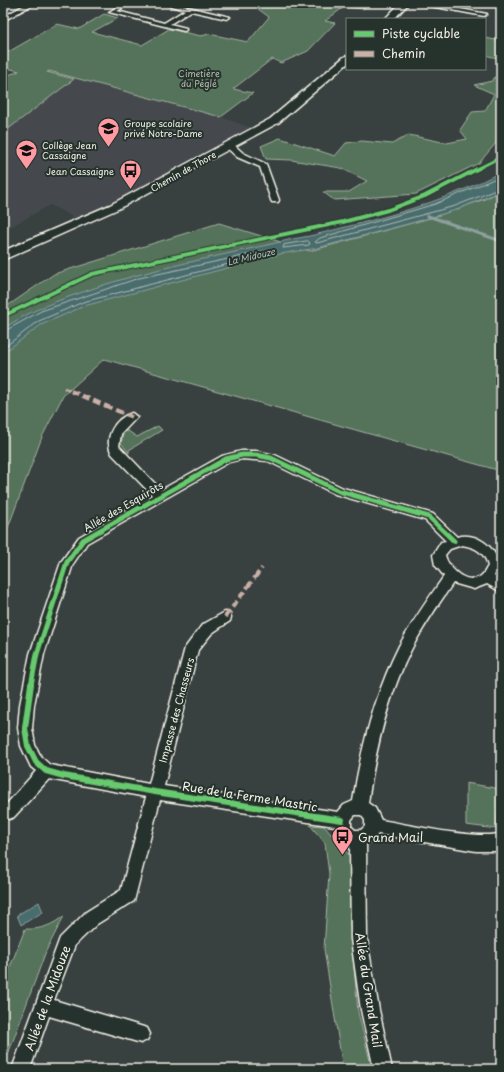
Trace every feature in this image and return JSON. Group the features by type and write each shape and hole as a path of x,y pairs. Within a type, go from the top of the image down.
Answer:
{"street":[{"path":"3,19 33,3"},
{"path":"128,3 112,12 115,14 184,30"},
{"path":"163,3 227,17"},
{"path":"390,18 405,3"},
{"path":"417,3 484,14"},
{"path":"165,25 190,9"},
{"name":"Chemin de Thore","path":"3,256 114,207 274,121 346,60"},
{"path":"229,145 240,155 262,166 275,200"},
{"path":"132,417 116,433 112,440 113,446 116,451 159,495"},
{"name":"Allée des Esquirôts","path":"155,792 64,776 46,770 36,762 28,746 25,728 27,705 37,654 67,562 83,540 159,495 226,459 242,455 256,455 285,463 310,478 339,491 429,517 454,541"},
{"path":"454,541 470,541 478,544 490,553 494,566 488,578 470,583 450,577 441,566 439,560 443,548 454,541"},
{"path":"360,808 374,735 384,700 406,647 450,577"},
{"path":"488,578 501,587"},
{"name":"Impasse des Chasseurs","path":"155,792 192,648 199,637 225,617"},
{"path":"9,812 46,770"},
{"name":"Rue de la Ferme Mastric","path":"155,792 342,820"},
{"name":"Allée de la Midouze","path":"21,1069 66,944 74,934 100,912 122,901 128,895 155,792"},
{"path":"360,808 369,813 373,826 368,835 358,838 353,837 344,830 342,820 343,816 350,809 360,808"},
{"path":"373,826 476,843 498,843 501,840"},
{"name":"Allée du Grand Mail","path":"358,838 359,939 370,1010 383,1069"},
{"path":"44,1006 141,1034"}],"shaded area":[{"name":"Groupe scolaire privé Notre-Dame","path":"49,71 221,117 252,128 119,202 77,219 50,205 3,231 3,97"}],"green space":[{"name":"Cimetière du Péglé","path":"256,3 368,3 363,9 344,7 325,21 335,23 308,51 281,63 272,59 233,89 253,93 221,117 49,71 47,72 74,79 3,133 3,77 19,71 3,67 3,55 57,24 79,29 104,14 118,18 92,32 142,45 169,29 201,36 209,34 248,42 269,17 254,6"},
{"path":"486,38 501,41 501,59 486,55"},
{"path":"501,69 501,137 479,163 416,194 334,200 323,192 349,192 367,181 341,168 291,160 266,159 261,146 280,138 335,156 346,143 362,141 392,144 409,135 447,143 467,139 460,130 472,112 485,111 494,94 474,85 492,81"},
{"path":"501,191 501,216 499,218 501,221 501,471 104,359 63,396 42,437 3,541 3,309 54,274 219,223 310,251 434,217 485,199"},
{"path":"158,426 162,430 129,450 129,453 121,443 124,431 128,431 137,437"},
{"path":"466,783 501,789 497,829 466,825"},
{"path":"310,825 324,826 350,856 350,924 358,1012 372,1069 343,1069 324,949 329,874 325,843"},
{"path":"64,916 46,951 3,1068 3,985 25,929 36,929 46,926"}],"water":[{"name":"La Midouze","path":"501,172 501,191 456,210 317,248 280,254 84,306 41,325 3,353 3,329 40,308 60,300 106,284 159,269 317,234 395,214 449,196"},
{"path":"39,902 43,912 21,925 17,915"}],"waterway":[{"path":"428,216 501,241"}],"marked path":[{"path":"64,388 132,417"},
{"path":"225,617 262,568"}],"cycle path":[{"path":"3,316 51,292 92,274 343,222 388,210 425,196 493,161 501,153"},
{"path":"342,820 155,792 64,776 46,771 36,762 28,746 25,728 27,705 37,654 67,562 83,540 226,459 242,455 256,455 271,458 339,491 429,517 454,541"}],"place":[{"name":"Groupe scolaire privé Notre-Dame","path":"109,148"},
{"name":"Collège Jean Cassaigne","path":"27,170"},
{"name":"Jean Cassaigne","path":"130,190"},
{"name":"Grand Mail","path":"342,856"}]}
